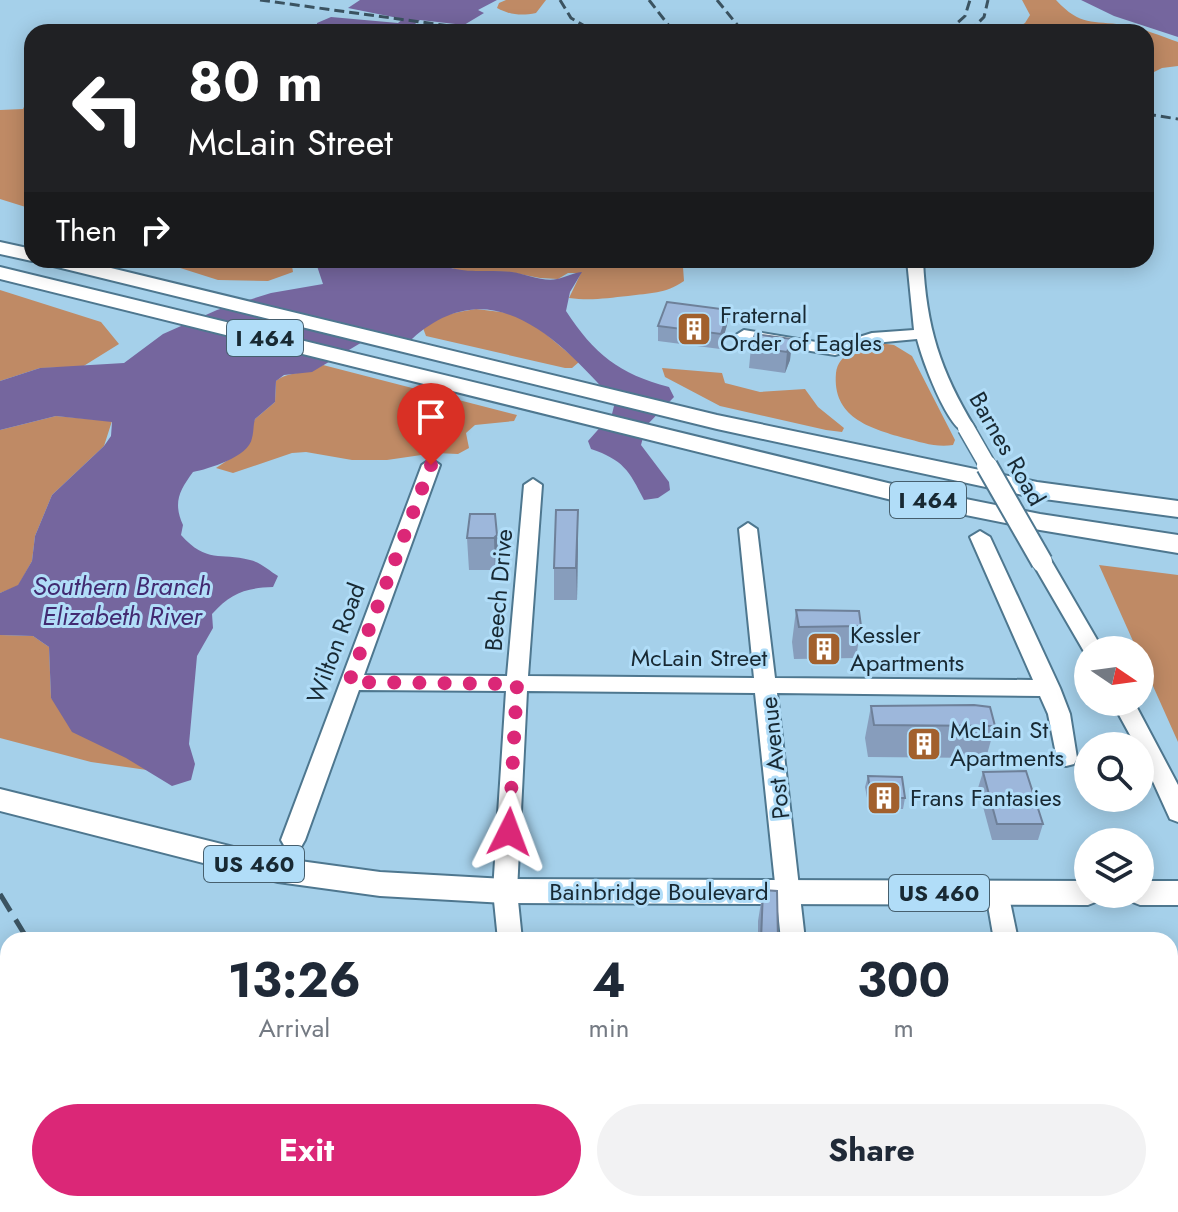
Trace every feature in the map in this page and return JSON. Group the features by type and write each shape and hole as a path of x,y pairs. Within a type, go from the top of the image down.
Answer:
{"highway":[{"path":"0,248 24,253"},
{"name":"I 464","path":"85,268 717,422 1037,490 1178,509"},
{"name":"I 464","path":"0,273 951,505 1178,544"}],"main road":[{"name":"Bainbridge Boulevard","path":"4,801 278,870 380,884 505,891 1074,893"},
{"path":"1154,893 1178,893"}],"street":[{"name":"Barnes Road","path":"916,268 921,334 938,380 1085,636"},
{"path":"743,336 835,350 872,338 921,334"},
{"name":"Wilton Road","path":"293,840 431,465"},
{"name":"Beech Drive","path":"509,932 505,891 533,485"},
{"name":"Post Avenue","path":"748,529 792,932"},
{"path":"980,537 1049,688 1059,714 1066,758"},
{"name":"McLain Street","path":"349,682 1049,688"},
{"path":"1131,716 1160,769 1178,813"},
{"path":"998,894 1005,932"}],"shaded area":[{"path":"506,0 546,0 536,13 521,15 497,8 499,3"},
{"path":"1022,0 1056,0 1080,18 1113,24 1023,24 1030,15"},
{"path":"1154,33 1178,42 1178,66 1154,72"},
{"path":"23,109 24,206 0,199 0,110"},
{"path":"180,268 292,268 293,272 268,281 218,280"},
{"path":"451,268 683,268 684,281 657,292 577,299 569,298 581,273 568,273 558,279 509,272"},
{"path":"0,290 101,322 119,344 82,367 40,368 0,381"},
{"path":"476,309 509,313 535,325 579,362 572,368 565,368 426,336 423,328 435,320"},
{"path":"879,343 894,345 912,356 955,440 953,445 928,444 891,434 866,425 847,410 836,388 838,366 852,352"},
{"path":"323,365 517,415 514,421 475,425 466,433 469,448 458,454 352,460 306,452 292,453 233,473 216,468 240,452 255,419 275,402 276,381"},
{"path":"662,368 722,373 725,383 760,392 805,389 818,407 844,428 842,432 826,430 720,406 665,377"},
{"path":"56,416 112,421 104,446 52,495 35,536 32,561 18,586 0,593 0,430"},
{"path":"1099,565 1178,575 1178,742 1154,688 1154,636 1131,636"},
{"path":"0,635 33,636 49,647 51,698 147,770 91,762 0,738"}],"water":[{"path":"360,0 497,0 478,10 484,13 466,24 420,20 415,24 317,24 331,17 398,23 403,19 348,8"},
{"path":"1081,0 1178,0 1178,37 1154,29 1154,24 1138,24"},
{"name":"Southern Branch Elizabeth River","path":"318,268 452,268 512,272 546,279 582,272 570,292 566,311 576,326 609,360 636,376 669,387 674,397 646,426 641,445 669,482 670,490 658,498 644,500 624,467 611,457 591,449 588,441 612,414 615,402 572,356 548,336 523,321 497,311 470,310 441,319 412,339 369,338 312,372 284,375 276,381 275,402 255,419 253,435 244,451 227,461 193,472 179,497 178,510 183,525 181,535 190,544 206,554 254,561 278,576 273,587 239,593 212,614 213,628 197,656 189,744 195,764 191,780 172,786 126,758 72,732 51,698 49,647 33,636 0,635 0,593 18,585 32,561 35,536 52,495 104,446 111,436 112,422 56,416 0,430 0,381 40,368 124,363 163,334 217,310 271,293 323,284"}],"building":[{"path":"667,302 729,310 721,334 658,326"},
{"path":"755,334 792,339 787,352 751,347"},
{"path":"556,510 578,510 576,568 554,568"},
{"path":"470,514 495,514 497,535 494,538 467,538"},
{"path":"796,610 859,611 861,626 799,627"},
{"path":"871,706 990,707 995,726 874,725"},
{"path":"1026,771 1043,824 997,824 983,772"},
{"path":"868,776 902,777 905,798 871,798"},
{"path":"763,890 777,891 778,932 761,932"}],"railway":[{"path":"260,0 436,24"},
{"path":"560,0 571,18 581,24"},
{"path":"649,0 668,24"},
{"path":"717,0 736,24"},
{"path":"956,24 965,16 970,0"},
{"path":"977,24 984,17 988,0"},
{"path":"1154,115 1178,119"},
{"path":"0,894 23,932"}],"place":[{"name":"Fraternal Order of Eagles","path":"694,329"},
{"name":"Kessler Apartments","path":"824,649"},
{"name":"McLain St Apartments","path":"924,744"},
{"name":"Frans Fantasies","path":"884,798"}],"route":[{"path":"431,465 349,682 517,684 509,832"}]}
